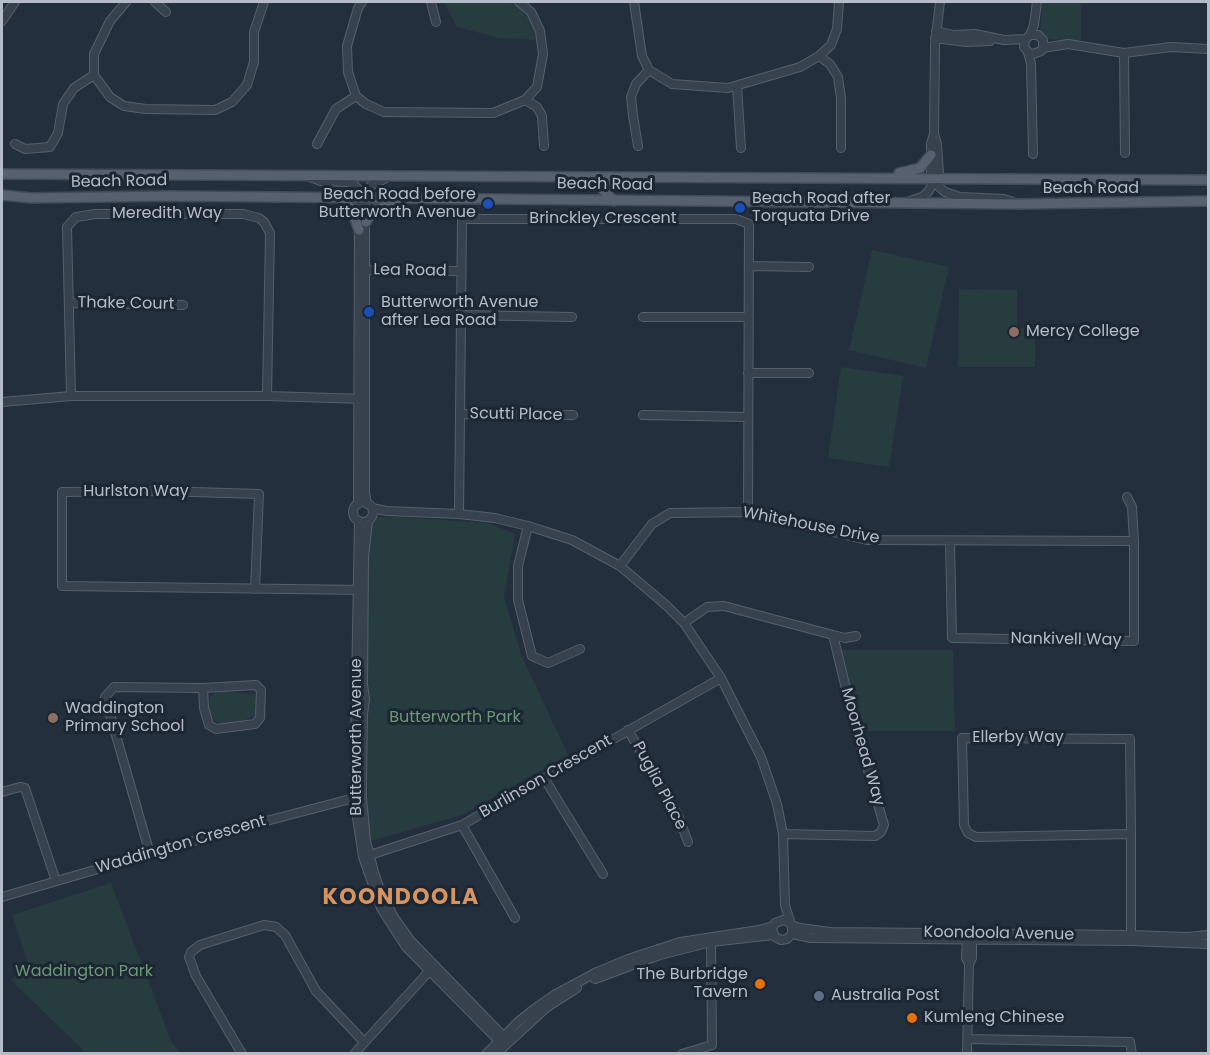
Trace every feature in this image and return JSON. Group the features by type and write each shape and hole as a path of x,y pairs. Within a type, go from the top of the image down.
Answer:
{"main road":[{"path":"864,178 915,170 924,165 931,154"},
{"name":"Beach Road","path":"2,174 1209,180"},
{"path":"1165,181 1184,176 1209,175"},
{"path":"611,177 603,186 604,191 614,201"},
{"name":"Beach Road","path":"2,195 31,198 362,198 1017,204 1209,201"},
{"path":"342,198 362,226 372,211 384,205 414,199"}],"street":[{"path":"2,21 15,2"},
{"path":"126,2 110,21 94,54 94,75 110,97 124,106 146,109 215,110 232,102 247,85 254,62 254,32 264,2"},
{"path":"154,2 166,12"},
{"path":"362,2 347,46 348,72 356,96 366,104 384,112 493,113 525,100 537,87 543,54 540,31 531,12 519,2"},
{"path":"431,2 436,22"},
{"path":"634,2 642,56 649,69 672,84 728,88 800,67 819,56 831,45 837,29 839,2"},
{"path":"940,2 936,35 931,172 939,187 945,192 960,197 1004,199 1017,204"},
{"path":"1033,154 1031,64 1037,2"},
{"path":"936,35 966,42 1068,44 1124,53 1171,47 1209,49"},
{"path":"1124,53 1125,153"},
{"path":"819,56 830,64 838,77 841,117 840,148"},
{"path":"638,146 631,97 636,84 649,69"},
{"path":"15,144 24,149 50,147 58,133 63,104 74,88 94,75"},
{"path":"737,86 741,148"},
{"path":"317,144 336,109 356,96"},
{"path":"525,100 537,107 542,116 544,146"},
{"path":"904,203 922,197 932,187 939,172 934,134"},
{"path":"305,176 321,181 353,184 359,190 362,198"},
{"path":"362,198 370,186 391,176"},
{"name":"Butterworth Avenue","path":"362,198 365,206 362,226 361,399 366,512 360,590 358,797 366,856 372,885 389,922 406,947 431,968 503,1041"},
{"name":"Meredith Way","path":"70,396 67,227 76,217 96,214 243,214 264,222 270,233 267,396"},
{"name":"Brinckley Crescent","path":"459,514 462,219 736,219 749,224 748,512"},
{"path":"749,266 809,267"},
{"name":"Lea Road","path":"363,270 461,271"},
{"name":"Thake Court","path":"69,303 183,305"},
{"path":"460,315 572,316"},
{"path":"643,316 748,317"},
{"path":"748,373 809,373"},
{"path":"2,402 70,396 267,396 361,399"},
{"name":"Scutti Place","path":"460,414 573,415"},
{"path":"643,415 748,417"},
{"name":"Hurlston Way","path":"255,589 259,494 160,491 62,492 62,586 255,589 360,590"},
{"name":"Nankivell Way","path":"950,541 952,638 1134,641 1134,541 1132,507 1127,497"},
{"path":"366,512 459,514 495,518 572,540 620,566 645,585 684,623 721,678 761,756 777,804 783,834 785,905 792,934 784,940 778,939 774,935 773,926"},
{"name":"Whitehouse Drive","path":"620,566 652,524 670,513 748,512 867,540 1134,541"},
{"path":"528,526 518,566 518,600 532,656 548,663 580,649"},
{"path":"684,623 707,607 724,606 845,638 856,636"},
{"name":"Moorhead Way","path":"783,834 875,836 881,832 884,825 832,635"},
{"name":"Burlinson Crescent","path":"366,856 462,825 721,678"},
{"path":"150,854 105,698 114,687 256,686 261,690 260,718 255,724 216,729 209,725 204,708 203,688"},
{"name":"Puglia Place","path":"628,730 678,815 688,842"},
{"name":"Ellerby Way","path":"1131,834 976,837 968,833 964,825 962,738 1130,739 1131,834 1131,938"},
{"path":"544,778 603,874"},
{"path":"2,792 20,787 25,788 56,881"},
{"name":"Waddington Crescent","path":"2,897 358,797"},
{"path":"462,825 515,918"},
{"path":"486,1053 546,1008 601,976 711,940 773,926 780,920 785,905"},
{"path":"780,920 790,923"},
{"name":"Koondoola Avenue","path":"790,923 800,928 830,932 1131,938 1209,935"},
{"path":"242,1053 196,976 189,957 191,952 200,945 264,925 276,927 285,935 316,991 364,1042"},
{"name":"Koondoola Avenue","path":"792,934 811,938 970,936"},
{"path":"711,940 774,935"},
{"path":"968,1053 969,964 966,958 970,936"},
{"name":"Koondoola Avenue","path":"1131,938 1209,944"},
{"path":"682,1053 711,1045 711,940"},
{"path":"354,1053 431,968"},
{"path":"968,1039 1130,1042 1132,1053"},
{"path":"496,1053 503,1041"}],"green space":[{"path":"445,2 507,2 518,6 532,24 536,40 499,38 457,27"},
{"path":"1042,2 1081,2 1081,42 1050,39 1040,33"},
{"path":"872,250 949,267 926,368 849,350"},
{"path":"959,289 1017,290 1017,328 1035,329 1035,367 958,367"},
{"path":"841,367 903,376 889,467 828,458"},
{"name":"Butterworth Park","path":"368,517 488,523 515,534 504,597 521,654 568,755 462,815 368,842"},
{"path":"841,650 953,650 955,731 862,731"},
{"path":"217,691 257,694 258,703 255,715 227,724 219,723 211,717 208,706 210,698"},
{"name":"Waddington Park","path":"111,883 171,1041 180,1053 86,1053 11,980 28,963 12,915"}],"place":[{"name":"Beach Road before Butterworth Avenue","path":"488,204"},
{"name":"Beach Road after Torquata Drive","path":"740,208"},
{"name":"Butterworth Avenue after Lea Road","path":"369,312"},
{"name":"Mercy College","path":"1014,332"},
{"name":"Waddington Primary School","path":"53,718"},
{"name":"The Burbridge Tavern","path":"760,984"},
{"name":"Australia Post","path":"819,996"},
{"name":"Kumleng Chinese","path":"912,1018"}],"district":[{"name":"KOONDOOLA","path":"401,898"}]}
